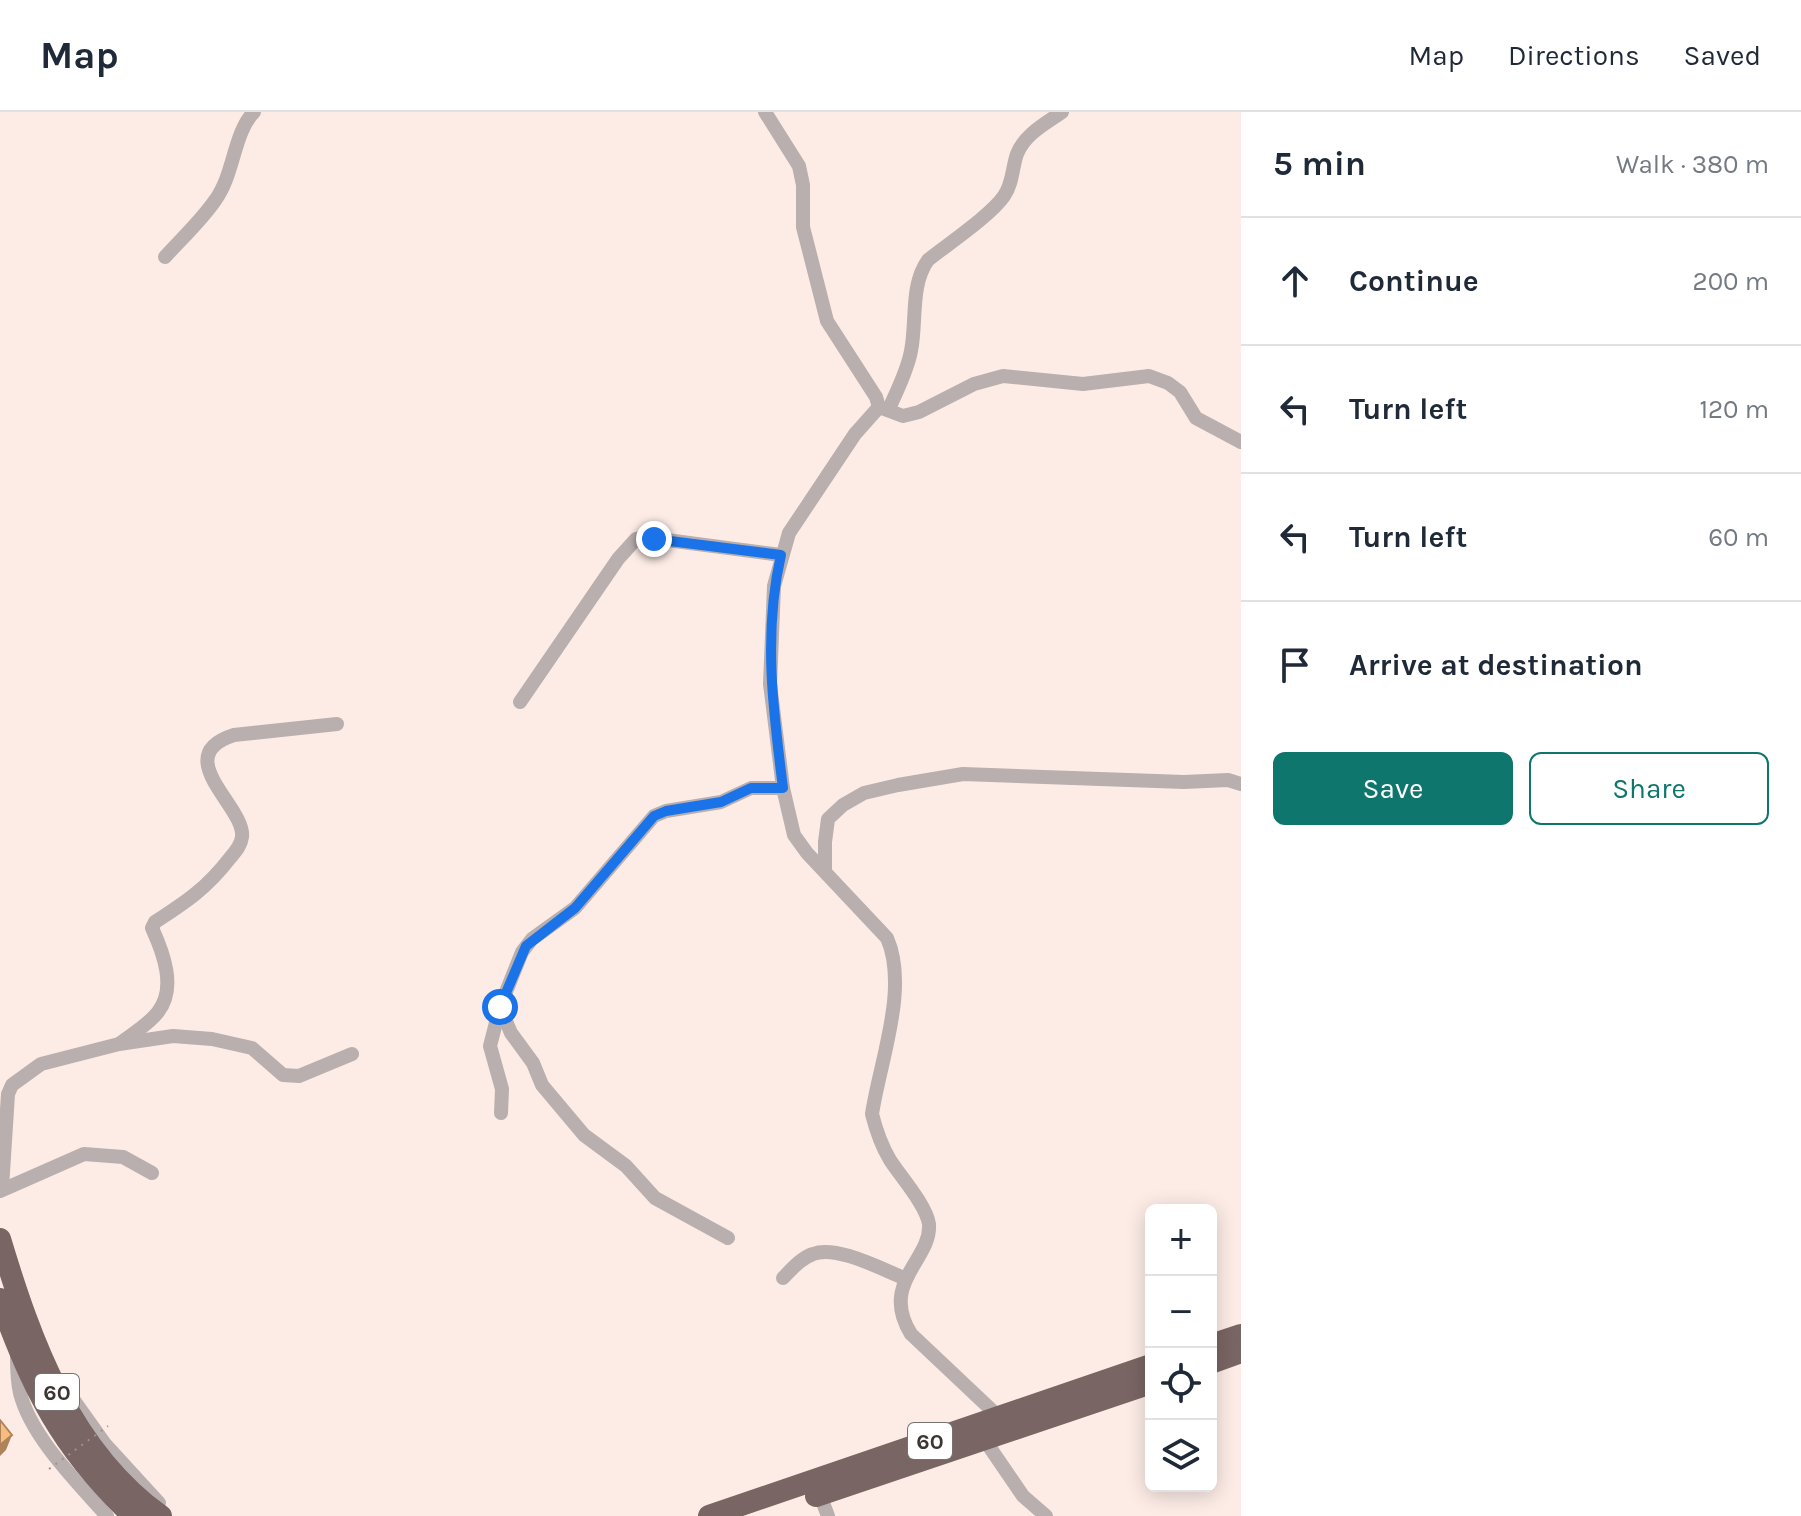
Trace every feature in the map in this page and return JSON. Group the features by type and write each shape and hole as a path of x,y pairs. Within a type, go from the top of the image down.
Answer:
{"highway":[{"name":"60","path":"0,1239 25,1316 63,1405 126,1486 161,1516"},
{"name":"60","path":"0,1299 39,1396 69,1444 132,1516"},
{"path":"1217,1343 1241,1335"},
{"path":"1217,1361 1241,1352"},
{"name":"60","path":"709,1516 1145,1367"},
{"name":"60","path":"758,1516 1145,1385"}],"street":[{"path":"165,257 217,199 232,167 246,119 254,112"},
{"path":"765,112 799,166 803,185 803,227 827,321 884,408 903,416 919,412 974,384 1003,376 1083,384 1149,376 1168,383 1180,392 1196,418 1241,442"},
{"path":"999,1417 911,1334 903,1321 904,1278 920,1251 929,1224 876,1132 872,1114 895,997 894,955 887,938 794,835 783,788 770,684 774,586 789,533 803,510 855,434 884,408 903,380 911,350 920,271 928,260 1004,197 1023,143 1036,129 1062,112"},
{"path":"520,702 618,559 636,539 644,537 781,555"},
{"path":"119,1044 152,1019 161,1009 166,994 167,973 160,944 152,928 155,922 198,894 240,847 242,829 211,777 209,754 213,746 234,735 337,724"},
{"path":"825,870 828,819 843,805 864,793 898,785 963,774 1184,782 1228,780 1241,784"},
{"path":"501,1113 502,1089 490,1046 500,1007 526,946 575,908 654,816 666,811 721,802 751,788 783,788"},
{"path":"500,1007 511,1033 533,1063 542,1085 584,1135 626,1166 655,1198 728,1238"},
{"path":"152,1173 123,1157 84,1154 1,1189 8,1094 12,1085 41,1064 119,1044 173,1036 212,1039 252,1048 283,1075 291,1077 352,1054"},
{"path":"783,1278 803,1259 814,1253 827,1252 846,1255 904,1278"},
{"path":"25,1316 89,1423 169,1516"},
{"path":"17,1347 20,1393 27,1411 48,1445 107,1516"},
{"path":"984,1439 1023,1496 1046,1516"},
{"path":"820,1495 828,1516"}],"path":[{"path":"49,1469 108,1426"}],"building":[{"path":"0,1420 12,1435 0,1445"}],"route":[{"path":"500,1007 526,946 575,908 654,816 660,812 721,802 751,788 783,788 770,684 774,586 781,555 654,539"}]}
